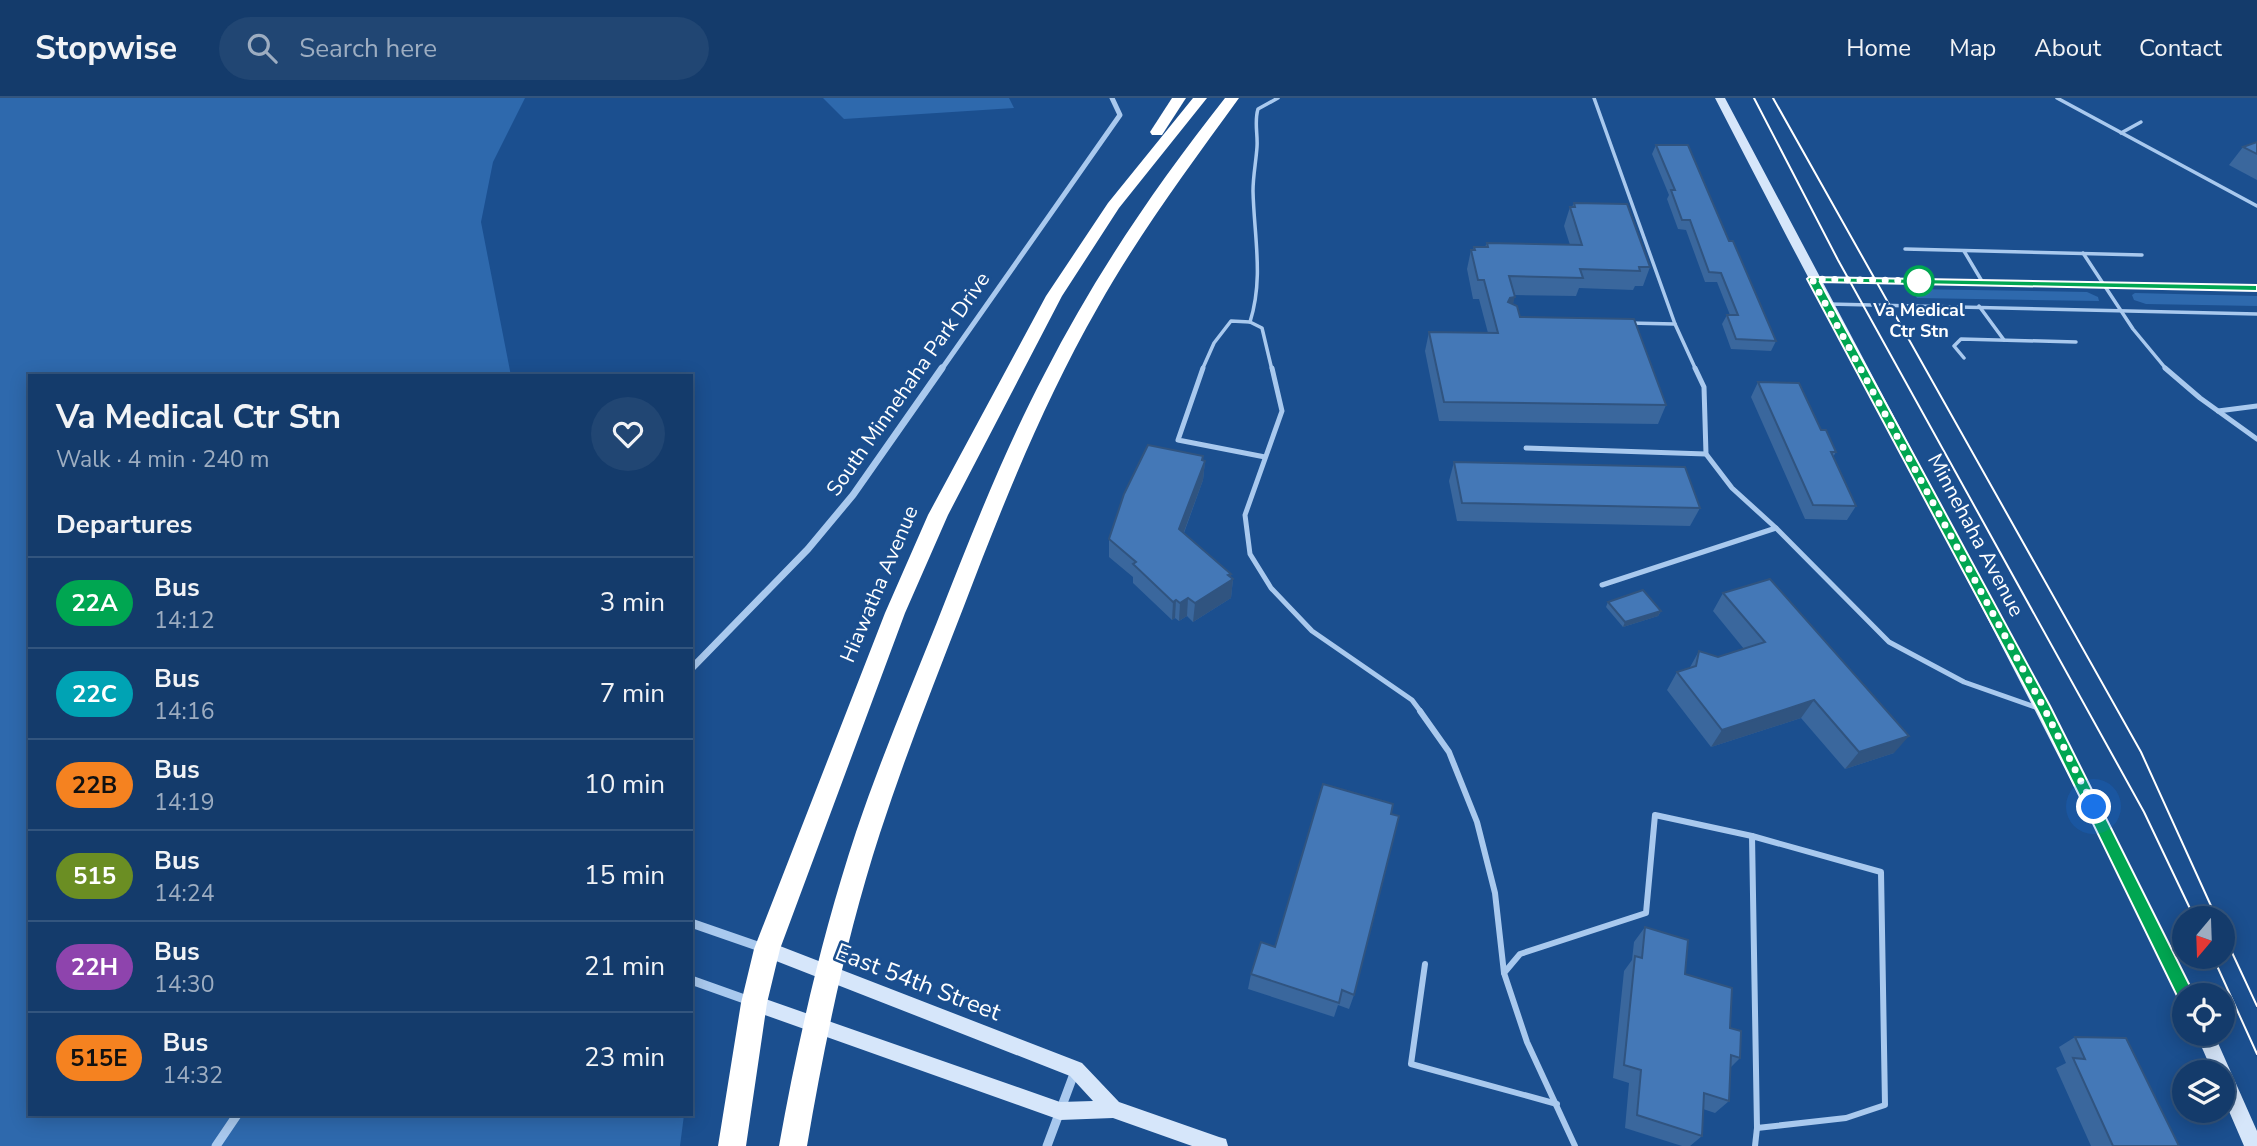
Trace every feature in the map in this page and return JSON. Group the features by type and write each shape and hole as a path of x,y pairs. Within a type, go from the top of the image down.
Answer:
{"highway":[{"path":"1113,206 1179,98"},
{"name":"Hiawatha Avenue","path":"732,1146 754,1003 767,949 895,612 938,515 1054,296 1113,206 1200,98"},
{"path":"793,1146 802,1088 827,974 873,820 969,568 1024,435 1072,338 1127,247 1172,175 1232,98"}],"street":[{"name":"South Minnehaha Park Drive","path":"693,667 808,549 853,495 1120,115 1112,98"},
{"name":"Minnehaha Avenue","path":"1720,98 1825,304 2045,710 2180,983"},
{"name":"East 54th Street","path":"693,924 767,949 1076,1069 1114,1109"},
{"name":"East 54th Street","path":"693,981 1060,1111 1114,1109 1219,1146"},
{"path":"2210,1046 2254,1146"},
{"path":"1047,1146 1076,1069"},
{"path":"216,1146 236,1116"}],"lane":[{"path":"1250,322 1256,307 1258,287 1253,186 1257,138 1254,125 1258,109 1278,98"},
{"path":"1594,98 1675,324 1704,387 1706,454 1732,488 1776,528 1889,642 1965,682 2045,710"},
{"path":"2057,98 2257,206"},
{"path":"2121,133 2141,122"},
{"path":"1905,249 2142,255"},
{"path":"1964,251 1983,282"},
{"path":"2082,253 2143,342 2166,369 2217,411 2257,439"},
{"path":"1812,279 2257,288"},
{"path":"1825,304 2257,314"},
{"path":"1979,306 2004,340"},
{"path":"1265,457 1178,440 1221,328 1231,320 1250,322 1262,328 1283,411 1245,514 1250,554 1270,588 1312,631 1412,701 1449,752 1477,822 1496,893 1504,973 1527,1042 1575,1146"},
{"path":"1626,323 1675,324"},
{"path":"1964,358 1954,346 1961,339 2076,342"},
{"path":"2217,411 2257,406"},
{"path":"1527,448 1706,454"},
{"path":"1602,585 1776,528"},
{"path":"1504,973 1520,954 1646,913 1655,815 1752,836 1881,872 1885,1105 1846,1118 1757,1128"},
{"path":"1752,836 1757,1128 1755,1146"},
{"path":"1425,964 1411,1064 1557,1104"}],"shaded area":[{"path":"0,98 525,98 493,162 481,222 511,374 28,374 28,1116 684,1116 680,1146 0,1146"},
{"path":"823,98 1009,98 1014,108 844,119"},
{"path":"1911,289 2087,292 2098,297 2099,301 1917,298"},
{"path":"2132,295 2257,296 2257,306 2146,304 2134,300"}],"building":[{"path":"2257,142 2257,154 2243,147"},
{"path":"1656,145 1688,145 1776,341 1736,339 1727,315 1738,315 1721,273 1709,272 1690,220 1682,220 1671,190 1675,190"},
{"path":"1574,203 1627,204 1650,267 1639,267 1640,271 1580,269 1583,278 1509,276 1515,297 1508,302 1517,306 1520,317 1634,319 1666,405 1444,402 1429,332 1498,333 1484,280 1478,280 1471,250 1475,250 1474,247 1488,247 1487,243 1582,245 1570,207 1575,207"},
{"path":"1758,382 1799,383 1821,430 1826,430 1836,452 1831,452 1856,506 1813,505"},
{"path":"1148,445 1203,456 1202,460 1205,461 1179,529 1231,574 1228,575 1233,579 1195,603 1188,598 1180,603 1176,600 1173,602 1133,564 1136,562 1109,539 1124,494"},
{"path":"1454,462 1685,467 1700,508 1462,503"},
{"path":"1770,579 1909,736 1859,752 1814,700 1722,730 1677,672 1696,666 1699,651 1718,657 1765,642 1723,593"},
{"path":"1643,590 1661,611 1625,622 1608,602"},
{"path":"1323,784 1393,804 1391,814 1399,816 1354,995 1342,990 1339,1003 1251,974 1261,942 1275,947"},
{"path":"1645,927 1688,940 1685,974 1732,988 1730,1028 1741,1031 1740,1058 1731,1055 1729,1101 1704,1093 1702,1136 1637,1115 1641,1070 1624,1065 1635,956 1642,958"},
{"path":"2075,1037 2126,1038 2179,1146 2113,1146 2073,1058 2085,1059"}],"tram line":[{"path":"1754,98 1838,260 2144,812 2189,906"},
{"path":"1773,98 2141,752 2211,906"},
{"path":"2235,959 2257,1006"},
{"path":"2219,970 2257,1054"}],"bus line":[{"name":"22A","path":"2180,983 2045,710 1812,279 2257,288"}],"place":[{"name":"Va Medical Ctr Stn","path":"1919,281"}],"route":[{"path":"1919,281 1812,279 2045,710 2094,807"}]}
